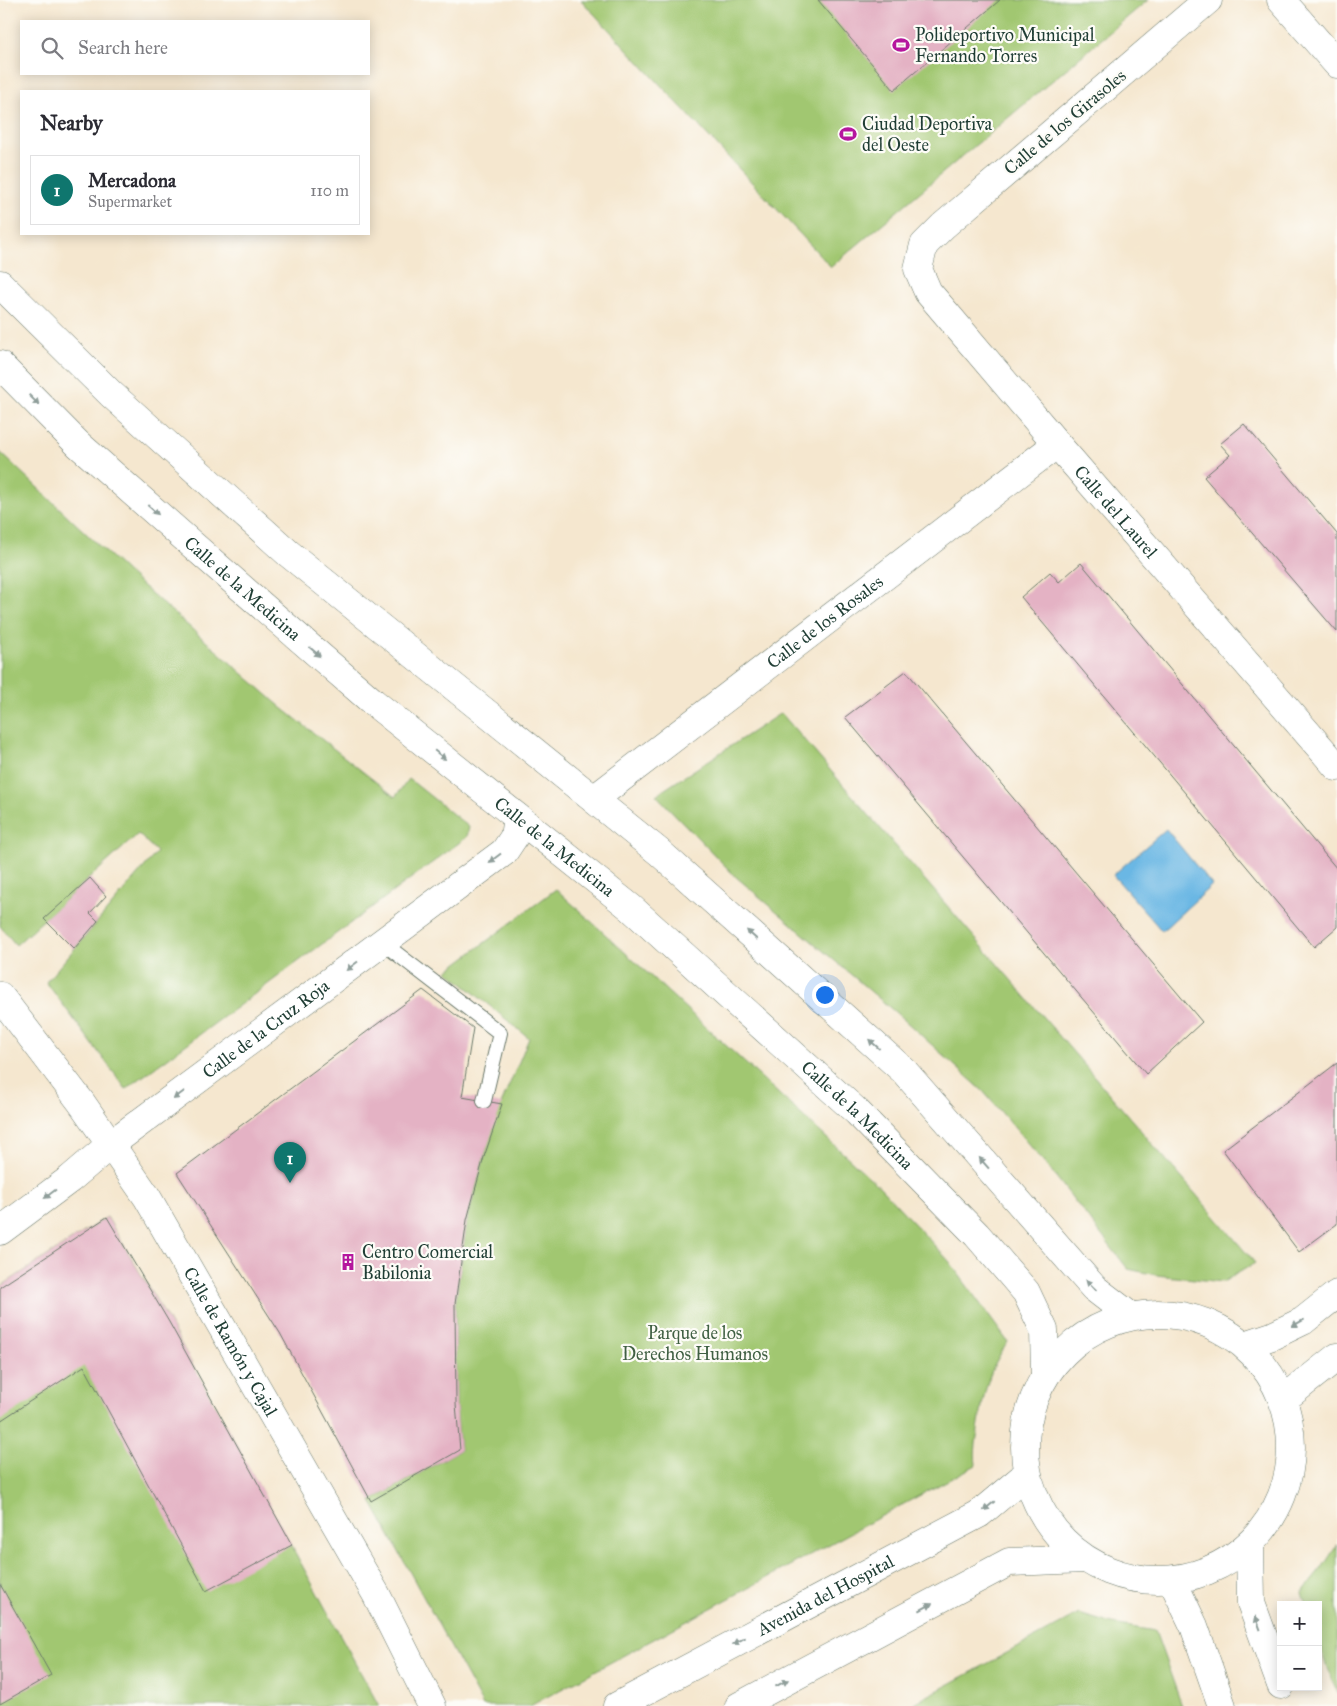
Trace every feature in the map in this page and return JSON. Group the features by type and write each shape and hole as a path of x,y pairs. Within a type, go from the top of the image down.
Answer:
{"street":[{"name":"Calle de los Girasoles","path":"924,245 943,226 1208,0"},
{"path":"1281,0 1337,64"},
{"name":"Calle del Laurel","path":"924,245 918,269 928,292 1057,444 1337,766"},
{"path":"0,284 111,394 288,553 659,852 904,1071 1094,1288 1129,1315"},
{"name":"Calle de la Medicina","path":"0,365 78,444 253,598 373,702 630,907 857,1112 977,1235 1026,1292 1044,1330 1045,1374"},
{"name":"Calle de los Rosales","path":"594,799 1057,444"},
{"name":"Calle de la Cruz Roja","path":"0,1231 70,1179 111,1144 504,852 514,837 517,817"},
{"name":"Calle de Ramón y Cajal","path":"0,996 111,1144 147,1197 338,1526 376,1594 432,1706"},
{"path":"1245,1344 1272,1336 1303,1321 1337,1294"},
{"path":"1181,1314 1230,1333 1245,1344 1268,1369 1284,1399 1289,1418 1290,1470 1270,1519 1250,1544 1234,1557 1199,1574 1172,1580 1133,1579 1085,1559 1047,1523 1027,1474 1026,1422 1045,1374 1081,1336 1129,1315 1181,1314"},
{"path":"1284,1399 1337,1357"},
{"name":"Avenida del Hospital","path":"617,1706 980,1514 1027,1474"},
{"path":"1250,1544 1251,1603 1277,1675"},
{"path":"739,1706 1010,1562 1085,1559"},
{"path":"1172,1580 1194,1626 1222,1706"},
{"path":"1283,1691 1288,1706"}],"lane":[{"path":"383,943 500,1033 484,1101"}],"green space":[{"name":"Ciudad Deportiva del Oeste","path":"581,0 1148,0 831,267"},
{"path":"0,452 128,573 282,708 395,797 409,779 469,827 467,837 126,1089 46,982 157,852 138,834 16,945 0,926"},
{"path":"781,713 1255,1263 1223,1282 1156,1275 1128,1269 1049,1168 983,1091 902,1018 735,876 656,795"},
{"name":"Parque de los Derechos Humanos","path":"556,889 881,1188 949,1261 1008,1342 996,1362 986,1390 975,1454 976,1465 530,1706 483,1706 371,1501 460,1450 456,1404 455,1304 467,1220 497,1114 529,1038 447,971"},
{"path":"107,1217 169,1322 379,1706 0,1706 0,1287"},
{"path":"1337,1545 1337,1693 1322,1651 1322,1601 1305,1601 1302,1593"},
{"path":"1079,1614 1113,1624 1155,1631 1182,1706 909,1706"}],"water":[{"path":"1166,829 1212,885 1162,931 1113,875"}],"building":[{"name":"Polideportivo Municipal Fernando Torres","path":"818,0 1000,0 894,90"},
{"path":"1244,424 1337,534 1337,632 1204,477 1230,455 1220,444"},
{"path":"1081,563 1337,869 1337,927 1314,947 1021,597 1050,572 1059,582"},
{"path":"906,671 1202,1022 1146,1074 845,717"},
{"path":"90,878 106,896 90,913 98,921 74,949 44,919"},
{"name":"Centro Comercial Babilonia","path":"423,990 473,1028 462,1097 502,1104 484,1157 467,1220 455,1304 456,1404 460,1450 371,1501 280,1333 177,1173"},
{"path":"1337,1063 1337,1224 1299,1252 1223,1150"},
{"path":"107,1217 169,1322 292,1545 206,1591 84,1366 0,1421 0,1287"},
{"path":"0,1584 51,1675 0,1704"}],"place":[{"name":"Polideportivo Municipal Fernando Torres","path":"901,45"},
{"name":"Ciudad Deportiva del Oeste","path":"848,134"},
{"name":"Mercadona","path":"290,1183"},
{"name":"Centro Comercial Babilonia","path":"348,1262"}]}
